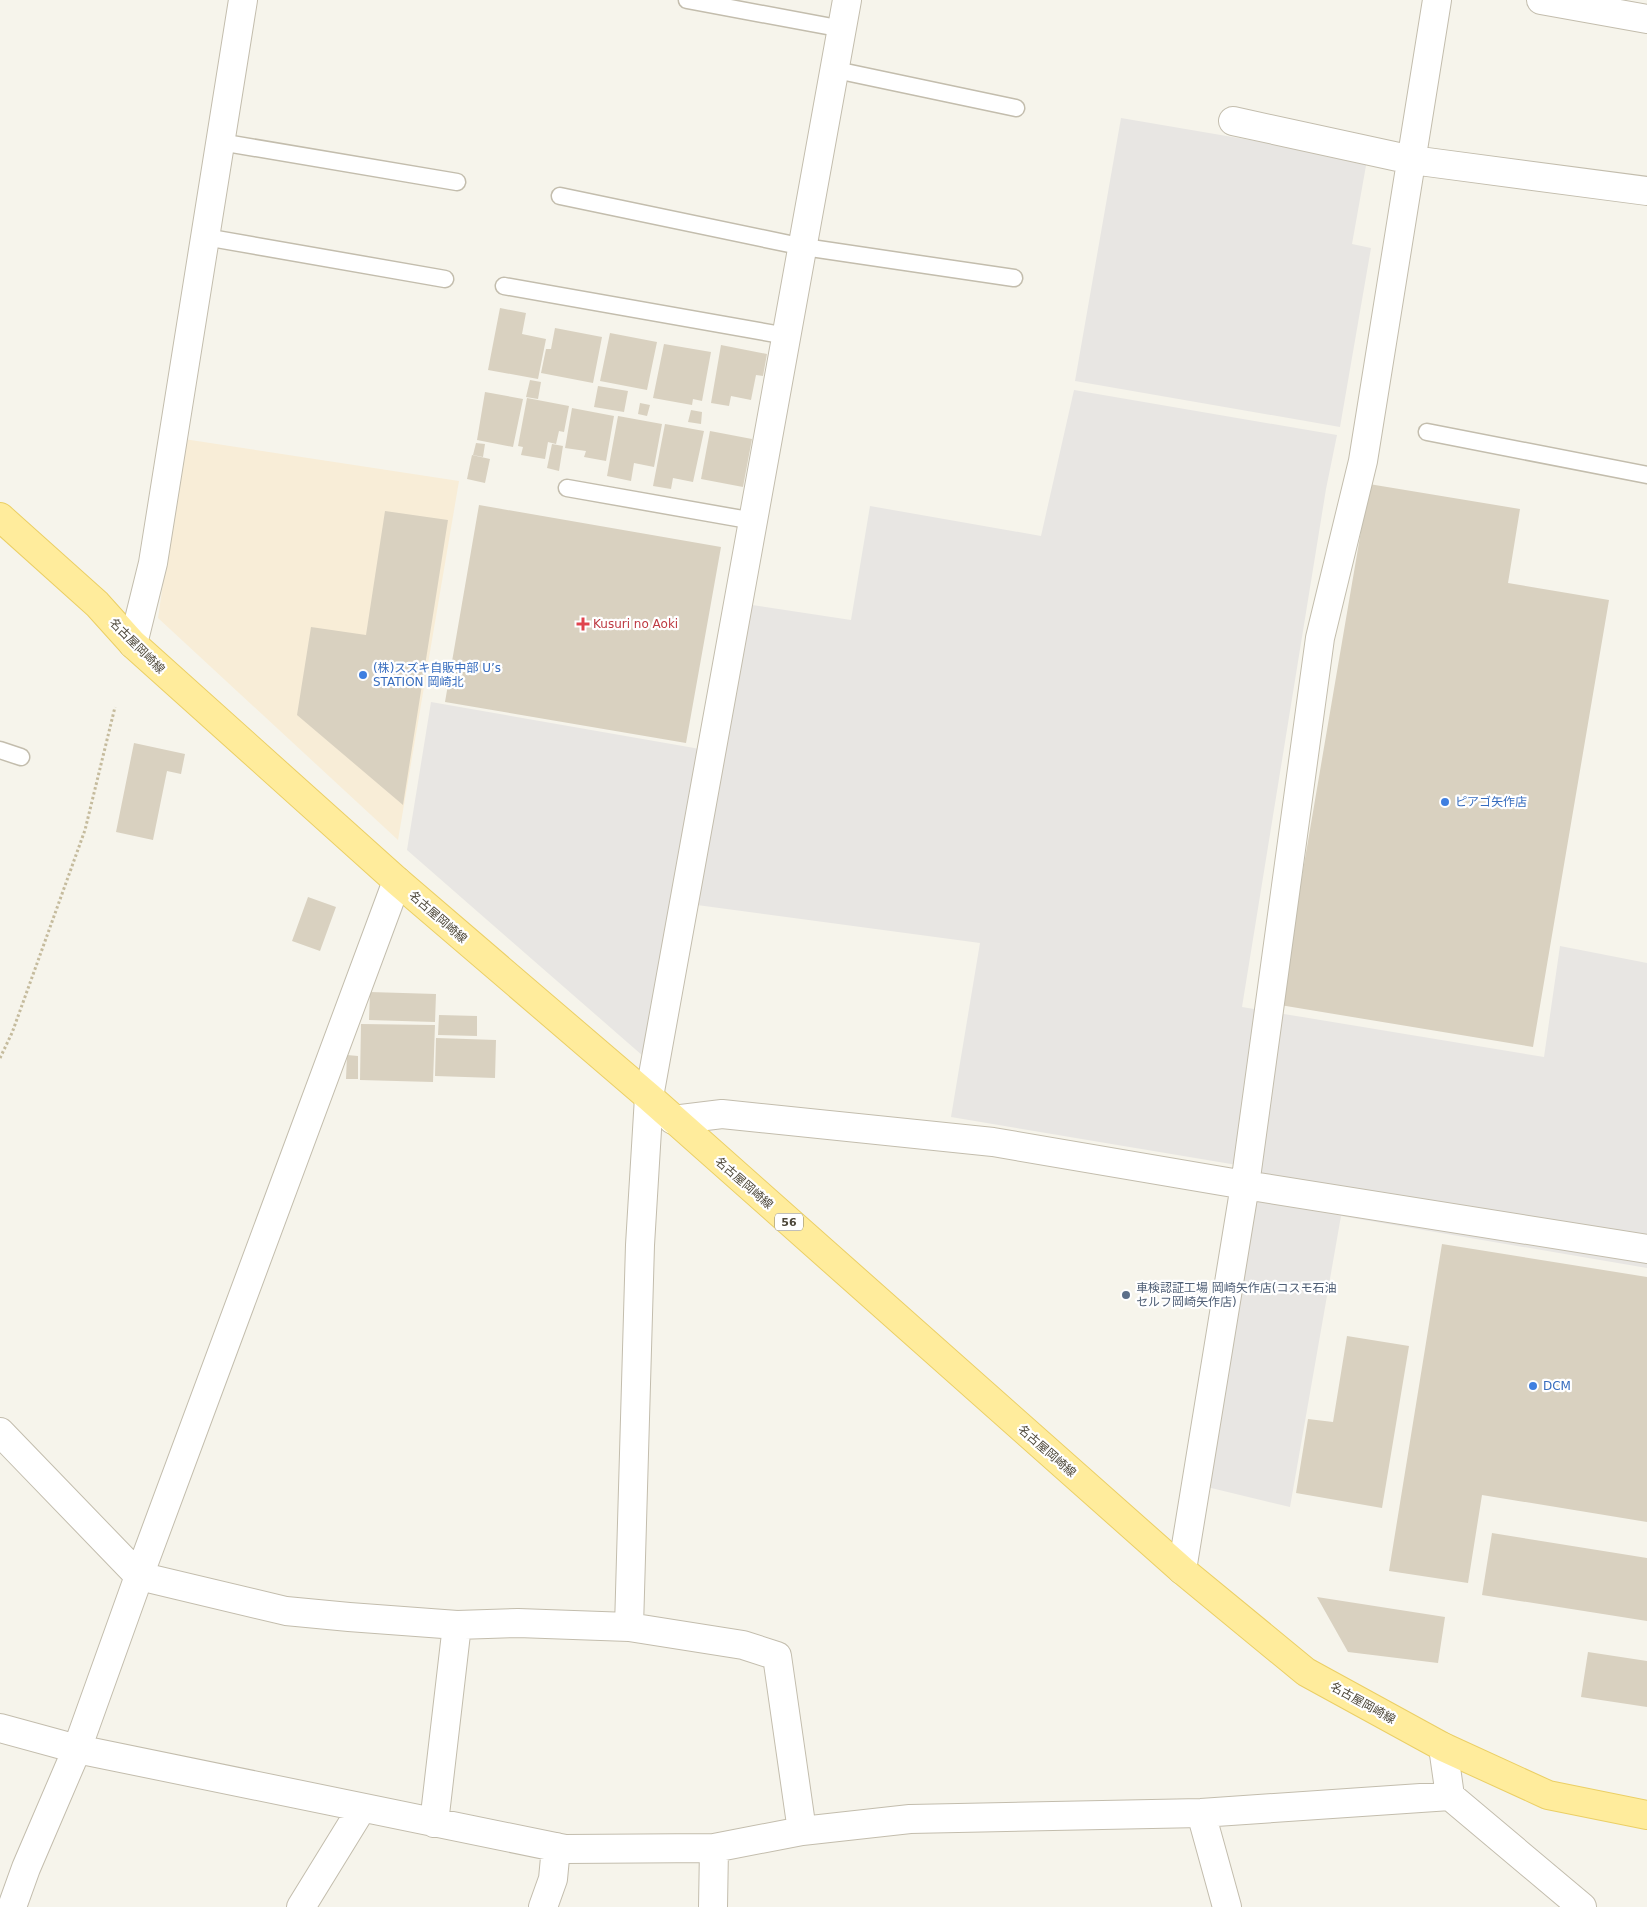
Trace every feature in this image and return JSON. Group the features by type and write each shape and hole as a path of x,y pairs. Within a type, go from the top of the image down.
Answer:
{"main road":[{"name":"名古屋岡崎線","path":"0,517 97,604 133,644 397,882 649,1098 1182,1570 1306,1672 1443,1747 1548,1795 1647,1816"}],"street":[{"path":"133,644 153,563 243,0"},
{"path":"629,1627 640,1245 649,1098 836,70 847,0"},
{"path":"1182,1570 1245,1185 1320,638 1362,461 1437,0"},
{"path":"1541,0 1647,19"},
{"path":"1233,121 1412,160 1647,191"},
{"path":"12,1907 26,1868 78,1749 139,1576 397,882"},
{"path":"673,1120 722,1114 994,1142 1647,1250"},
{"path":"0,1432 139,1576 286,1611 457,1625 518,1622 629,1627 743,1645 777,1656 802,1830"},
{"path":"434,1823 457,1625"},
{"path":"0,1728 78,1749 565,1849 714,1848 802,1830 910,1819 1200,1813 1450,1796"},
{"path":"1443,1747 1450,1796 1582,1907"},
{"path":"301,1907 362,1808"},
{"path":"1200,1813 1227,1907"},
{"path":"543,1907 553,1879 556,1847"},
{"path":"713,1907 714,1848"}],"lane":[{"path":"687,0 843,29"},
{"path":"836,70 1016,108"},
{"path":"220,142 457,182"},
{"path":"560,196 804,247 1014,278"},
{"path":"205,237 445,279"},
{"path":"504,286 787,336"},
{"path":"1427,432 1647,475"},
{"path":"567,488 754,521"},
{"path":"0,750 21,757"}],"path":[{"path":"0,1058 12,1033 85,830 115,707"}],"shaded area":[{"path":"1121,118 1367,160 1352,244 1371,248 1340,427 1075,381"},
{"path":"1074,390 1337,435 1326,489 1242,1007 1544,1057 1560,946 1647,963 1647,1268 1341,1216 1290,1507 1207,1487 1255,1168 951,1117 980,943 697,905 752,605 851,620 870,506 1041,536"},
{"path":"184,439 459,481 398,840 158,618"},
{"path":"431,702 700,749 643,1056 407,850"}],"building":[{"path":"500,308 526,313 522,334 546,339 538,379 488,370"},
{"path":"555,328 602,337 593,383 541,373 546,349 551,349"},
{"path":"610,333 657,342 647,390 600,381"},
{"path":"664,344 711,352 702,401 693,399 692,405 653,398"},
{"path":"721,345 767,354 763,376 756,375 751,400 731,396 729,406 711,403"},
{"path":"530,380 541,382 538,399 526,397"},
{"path":"598,386 628,391 624,412 594,407"},
{"path":"485,392 523,399 513,447 477,440"},
{"path":"527,398 569,406 564,432 559,431 556,444 548,442 545,459 521,455 523,447 518,446"},
{"path":"640,403 650,405 647,416 638,414"},
{"path":"572,408 614,416 606,461 584,457 586,451 565,448"},
{"path":"691,410 702,412 701,424 688,422"},
{"path":"618,416 662,424 654,467 634,463 631,481 607,476"},
{"path":"665,424 704,431 693,482 673,478 671,489 653,486"},
{"path":"710,431 752,439 743,487 701,479"},
{"path":"476,443 485,444 483,457 473,455"},
{"path":"552,444 563,446 559,471 547,468"},
{"path":"472,455 490,459 485,483 467,479"},
{"name":"ピアゴ矢作店","path":"1369,484 1520,509 1508,583 1609,600 1533,1047 1280,1005"},
{"name":"Kusuri no Aoki","path":"479,505 721,547 686,743 445,702"},
{"name":"(株)スズキ自販中部 U’s STATION 岡崎北","path":"385,511 448,520 403,805 297,715 311,627 366,635"},
{"path":"134,743 185,754 181,774 167,771 153,840 116,832"},
{"path":"308,897 336,907 320,951 292,941"},
{"path":"370,992 436,994 435,1022 369,1020"},
{"path":"439,1015 477,1016 477,1036 438,1035"},
{"path":"361,1024 435,1025 433,1082 360,1080"},
{"path":"436,1038 496,1040 495,1078 435,1076"},
{"path":"347,1055 358,1056 358,1079 346,1079"},
{"name":"DCM","path":"1442,1244 1647,1277 1647,1522 1482,1495 1468,1583 1389,1571"},
{"path":"1347,1336 1409,1346 1382,1508 1296,1493 1308,1419 1333,1422"},
{"path":"1492,1533 1647,1558 1647,1621 1482,1595"},
{"path":"1317,1597 1445,1617 1438,1663 1348,1652"},
{"path":"1588,1652 1647,1661 1647,1707 1581,1697"}],"place":[{"name":"Kusuri no Aoki","path":"583,624"},
{"name":"(株)スズキ自販中部 U’s STATION 岡崎北","path":"363,675"},
{"name":"ピアゴ矢作店","path":"1445,802"},
{"name":"車検認証工場 岡崎矢作店(コスモ石油 セルフ岡崎矢作店)","path":"1126,1295"},
{"name":"DCM","path":"1533,1386"}]}
